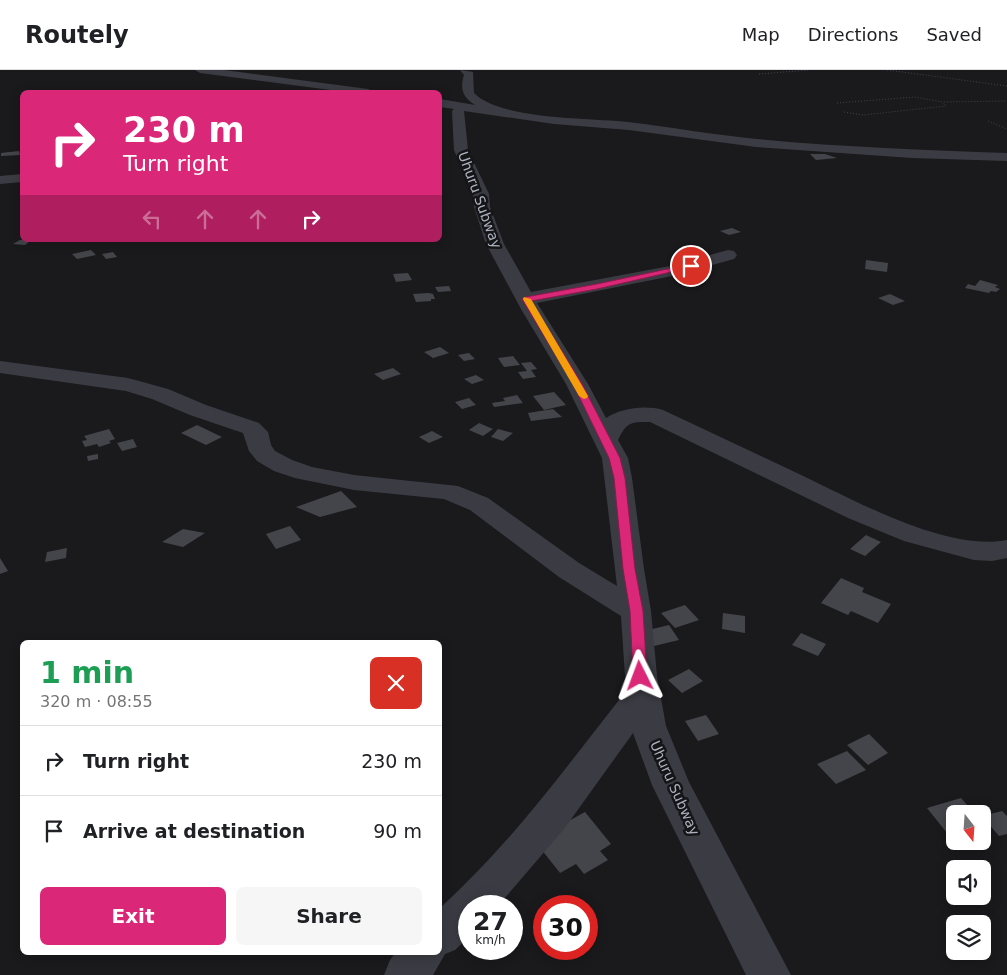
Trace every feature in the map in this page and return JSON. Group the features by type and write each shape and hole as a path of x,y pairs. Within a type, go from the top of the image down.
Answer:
{"street":[{"path":"200,70 352,90"},
{"path":"465,70 469,74 465,85 470,96 495,111"},
{"path":"287,90 296,83"},
{"path":"450,105 561,121 629,126 756,143 903,153 1007,157"},
{"name":"Uhuru Subway","path":"450,105 458,111 459,137 464,159 481,194 482,207 495,244 526,299 560,353 615,458 636,611 643,693 648,726 671,786 769,975"},
{"path":"0,180 20,178"},
{"path":"526,299 672,271 728,255"},
{"path":"0,367 98,380 160,394 205,413 251,428 256,432 258,443 266,456 309,475 353,482 449,492 463,496 479,504 569,570 636,611"},
{"path":"606,439 612,426 618,422 640,415 655,415 858,512 914,535 974,551 992,552 1007,549"},
{"path":"482,895 550,817 643,693"},
{"path":"442,934 458,919"},
{"path":"406,975 422,955"}],"path":[{"path":"759,74 810,70"},
{"path":"887,70 1007,86"},
{"path":"837,103 915,97 942,102 1007,101"},
{"path":"844,112 864,115 946,106 942,102"},
{"path":"988,121 1007,129"}],"building":[{"path":"19,151 20,155 1,156 1,153"},
{"path":"810,154 825,154 837,158 816,160"},
{"path":"732,228 741,232 729,235 720,231"},
{"path":"20,240 20,242 29,242 25,245 13,244"},
{"path":"91,250 96,255 77,259 72,254"},
{"path":"113,252 117,257 106,259 102,254"},
{"path":"866,260 888,263 887,272 865,269"},
{"path":"408,273 412,280 396,282 393,274"},
{"path":"980,280 998,285 995,287 1000,289 989,293 965,288 968,284 975,286"},
{"path":"449,286 451,291 438,292 435,287"},
{"path":"413,294 433,294 435,299 416,302"},
{"path":"890,294 905,301 893,305 878,298"},
{"path":"440,347 449,353 433,358 424,352"},
{"path":"469,353 475,359 464,361 458,355"},
{"path":"513,356 520,365 504,367 498,358"},
{"path":"531,362 537,369 531,370 536,377 523,379 518,372 527,371 521,363"},
{"path":"393,368 401,374 383,380 374,374"},
{"path":"476,375 484,380 472,384 464,379"},
{"path":"554,392 566,405 544,410 533,396"},
{"path":"517,395 523,403 494,407 492,403 505,401 503,398"},
{"path":"469,398 476,405 462,409 455,402"},
{"path":"553,409 562,417 531,421 528,413"},
{"path":"479,423 493,429 483,436 469,430"},
{"path":"197,425 222,437 206,445 181,433"},
{"path":"109,429 115,439 109,441 111,443 99,447 97,444 85,447 82,441 87,440 84,436"},
{"path":"498,429 513,433 503,441 491,437"},
{"path":"432,431 443,437 429,443 419,437"},
{"path":"133,439 137,447 122,451 117,443"},
{"path":"98,454 98,459 88,461 87,456"},
{"path":"341,491 357,507 320,517 296,507"},
{"path":"290,526 301,540 276,549 266,534"},
{"path":"183,529 205,533 183,547 162,542"},
{"path":"866,535 881,542 865,556 850,549"},
{"path":"67,548 66,558 45,562 47,552"},
{"path":"0,558 8,571 0,574"},
{"path":"841,578 864,588 862,592 891,604 878,623 851,611 848,615 821,603"},
{"path":"685,605 699,620 675,628 661,613"},
{"path":"723,613 745,616 745,633 722,629"},
{"path":"669,625 679,640 654,646 644,631"},
{"path":"801,633 826,644 818,656 792,645"},
{"path":"689,669 703,681 682,693 668,680"},
{"path":"706,715 719,734 698,741 685,721"},
{"path":"869,734 888,753 868,765 847,745"},
{"path":"847,751 866,770 836,784 817,764"},
{"path":"961,798 967,805 946,805 946,832 927,808"},
{"path":"1002,811 1007,816 1007,834 999,836 991,827 991,814"},
{"path":"585,812 611,844 600,851 608,860 584,874 576,864 560,873 534,840"}],"slow traffic":[{"path":"527,299 531,309 560,353 584,396"}],"route":[{"path":"640,676 636,611 629,569 622,494 615,458 560,353 526,299 597,287 691,266"}]}
